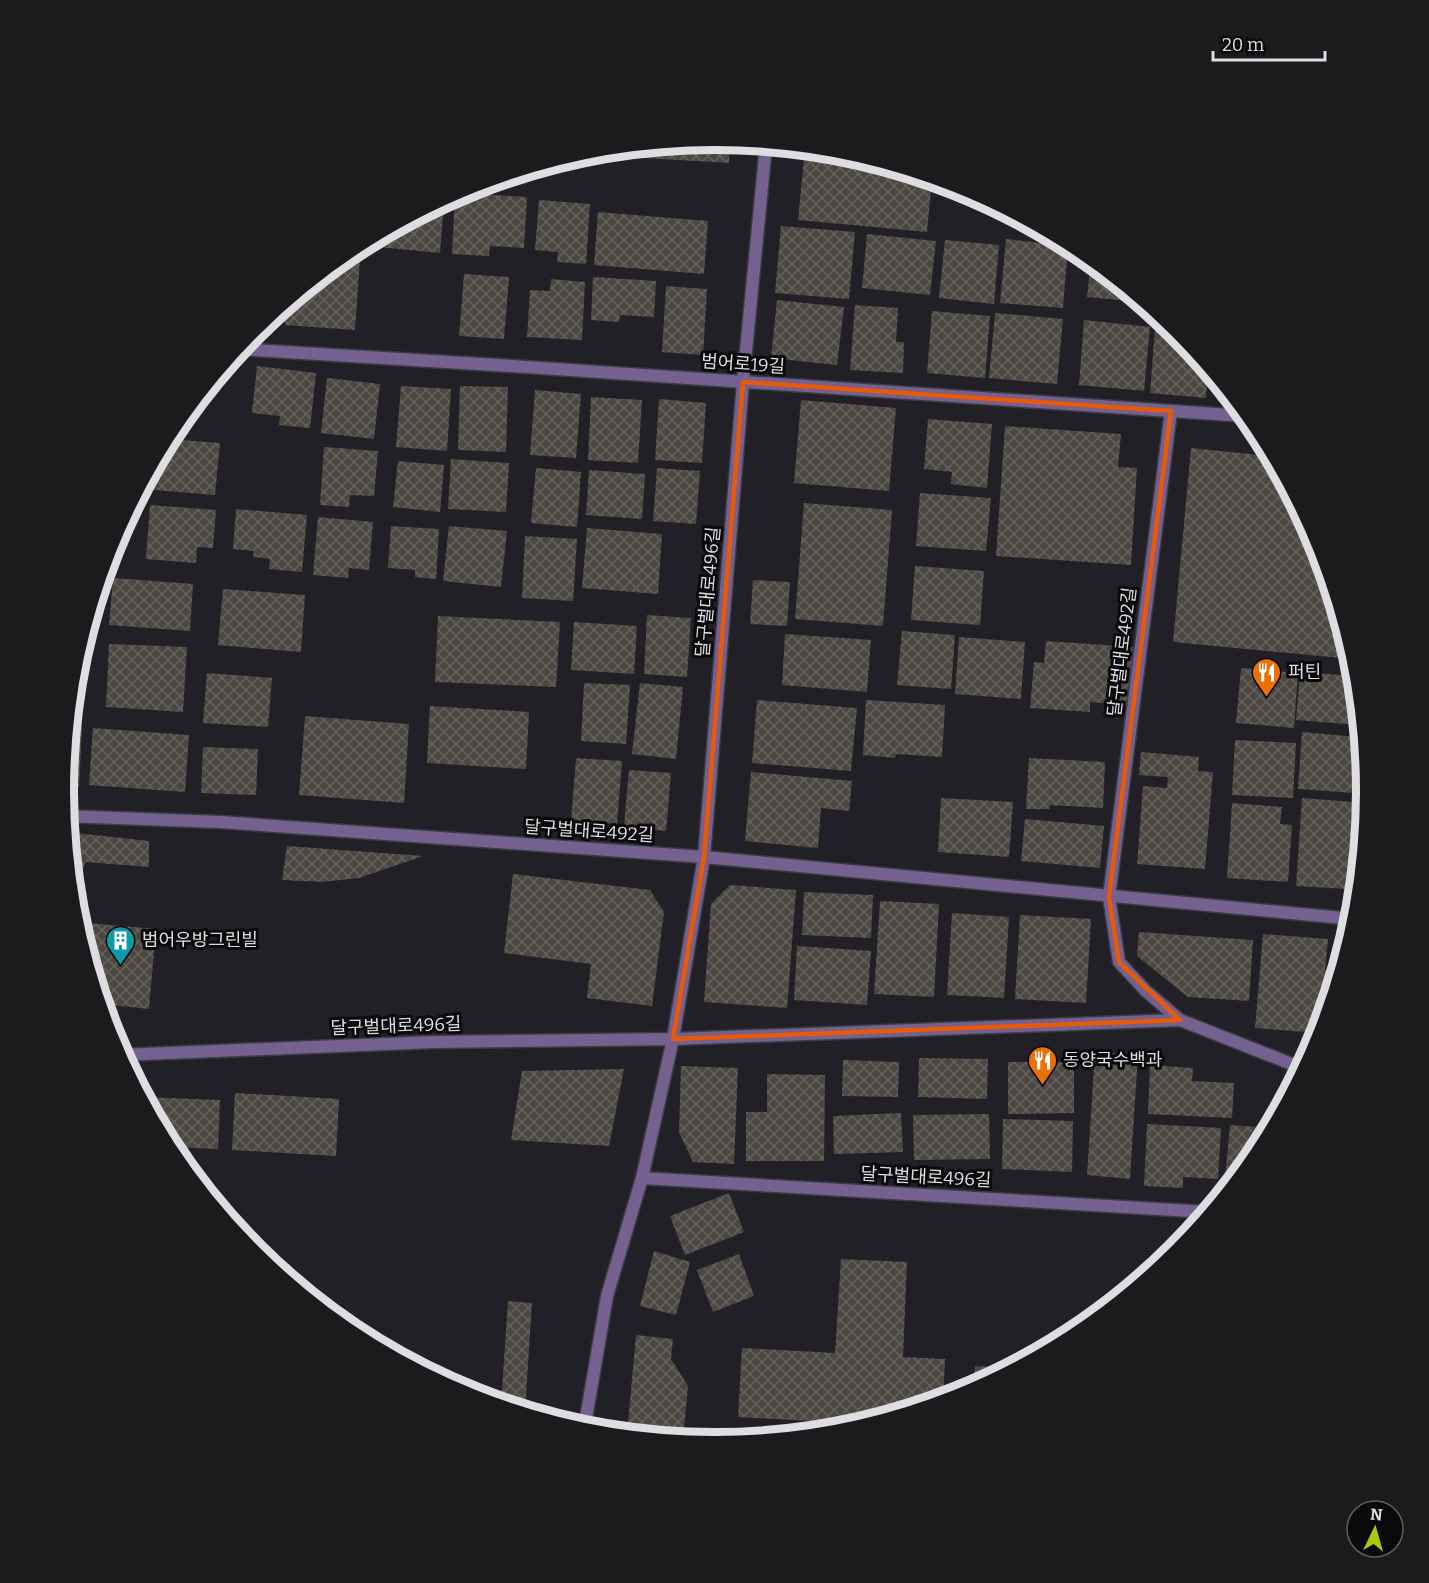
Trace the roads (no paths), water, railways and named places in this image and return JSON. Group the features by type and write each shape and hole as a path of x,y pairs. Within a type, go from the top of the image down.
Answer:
{"street":[{"name":"달구벌대로496길","path":"586,1419 607,1296 642,1178 673,1039 704,857 743,382 765,153"},
{"name":"범어로19길","path":"250,350 1233,415"},
{"name":"달구벌대로492길","path":"1109,897 1171,411"},
{"name":"달구벌대로492길","path":"75,816 231,823 704,857 1343,918"},
{"name":"달구벌대로496길","path":"1109,897 1119,962 1146,991 1180,1020 1294,1065"},
{"name":"달구벌대로496길","path":"130,1055 434,1042 673,1039 1180,1020"},
{"name":"달구벌대로496길","path":"642,1178 1198,1211"}],"place":[{"name":"퍼틴","path":"1267,698"},
{"name":"범어우방그린빌","path":"121,966"},
{"name":"동양국수백과","path":"1042,1086"}]}
